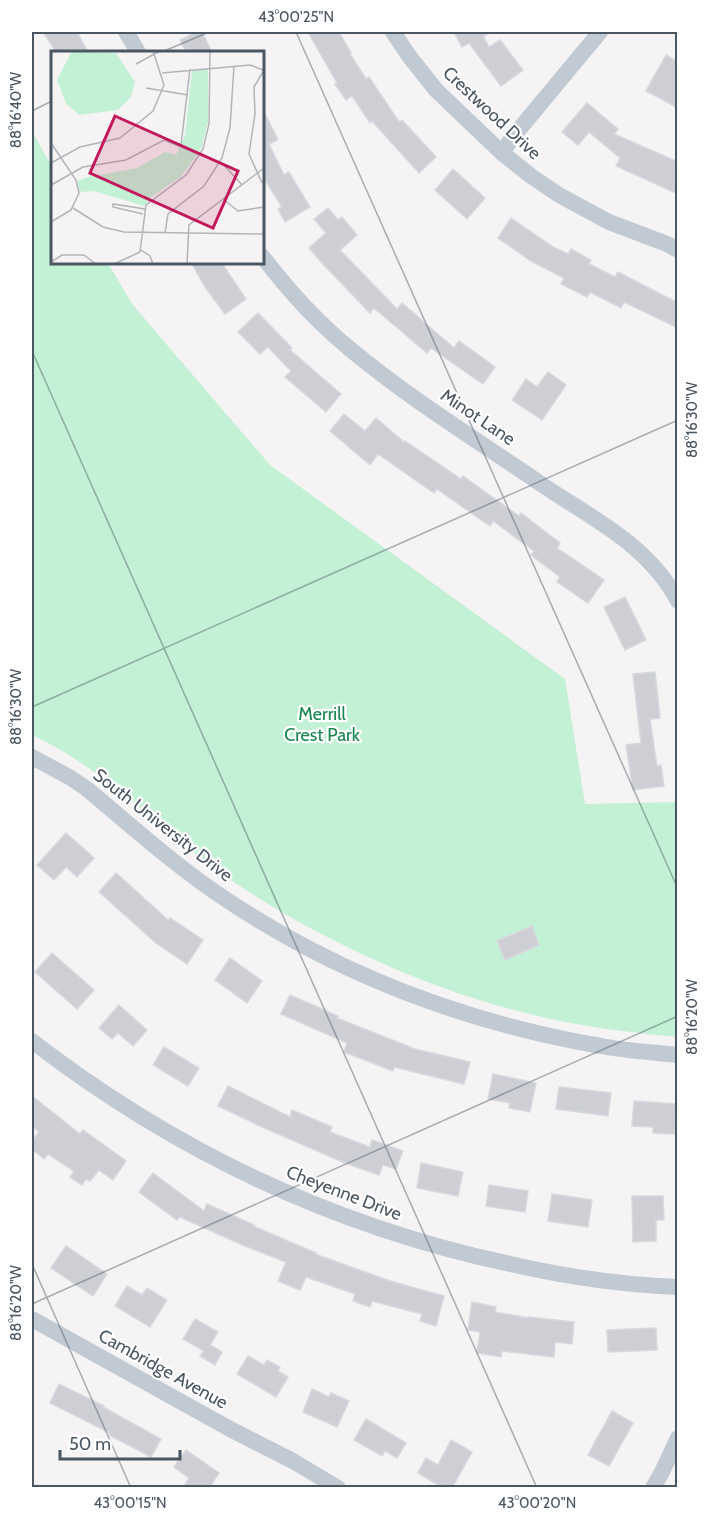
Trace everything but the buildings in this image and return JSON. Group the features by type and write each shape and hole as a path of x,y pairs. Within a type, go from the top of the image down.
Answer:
{"street":[{"path":"126,32 137,51"},
{"name":"Crestwood Drive","path":"393,32 436,90 502,153 531,176 559,195 609,222 678,250"},
{"path":"502,153 600,32"},
{"name":"Minot Lane","path":"264,259 306,308 349,348 387,379 634,547 651,562 678,601"},
{"name":"South University Drive","path":"32,757 87,789 184,870 216,893 291,939 355,972 426,1001 540,1035 603,1047 678,1055"},
{"name":"Cheyenne Drive","path":"32,1041 98,1090 169,1134 228,1166 303,1200 394,1234 476,1257 550,1273 678,1287"},
{"name":"Cambridge Avenue","path":"32,1319 230,1429 293,1461 338,1488"},
{"path":"653,1488 678,1438"}],"green space":[{"name":"Merrill Crest Park","path":"32,131 51,165 51,264 109,264 132,304 270,465 565,679 585,804 677,802 677,1037 587,1026 494,1004 413,976 334,941 260,899 225,876 108,782 59,749 32,735"}]}
